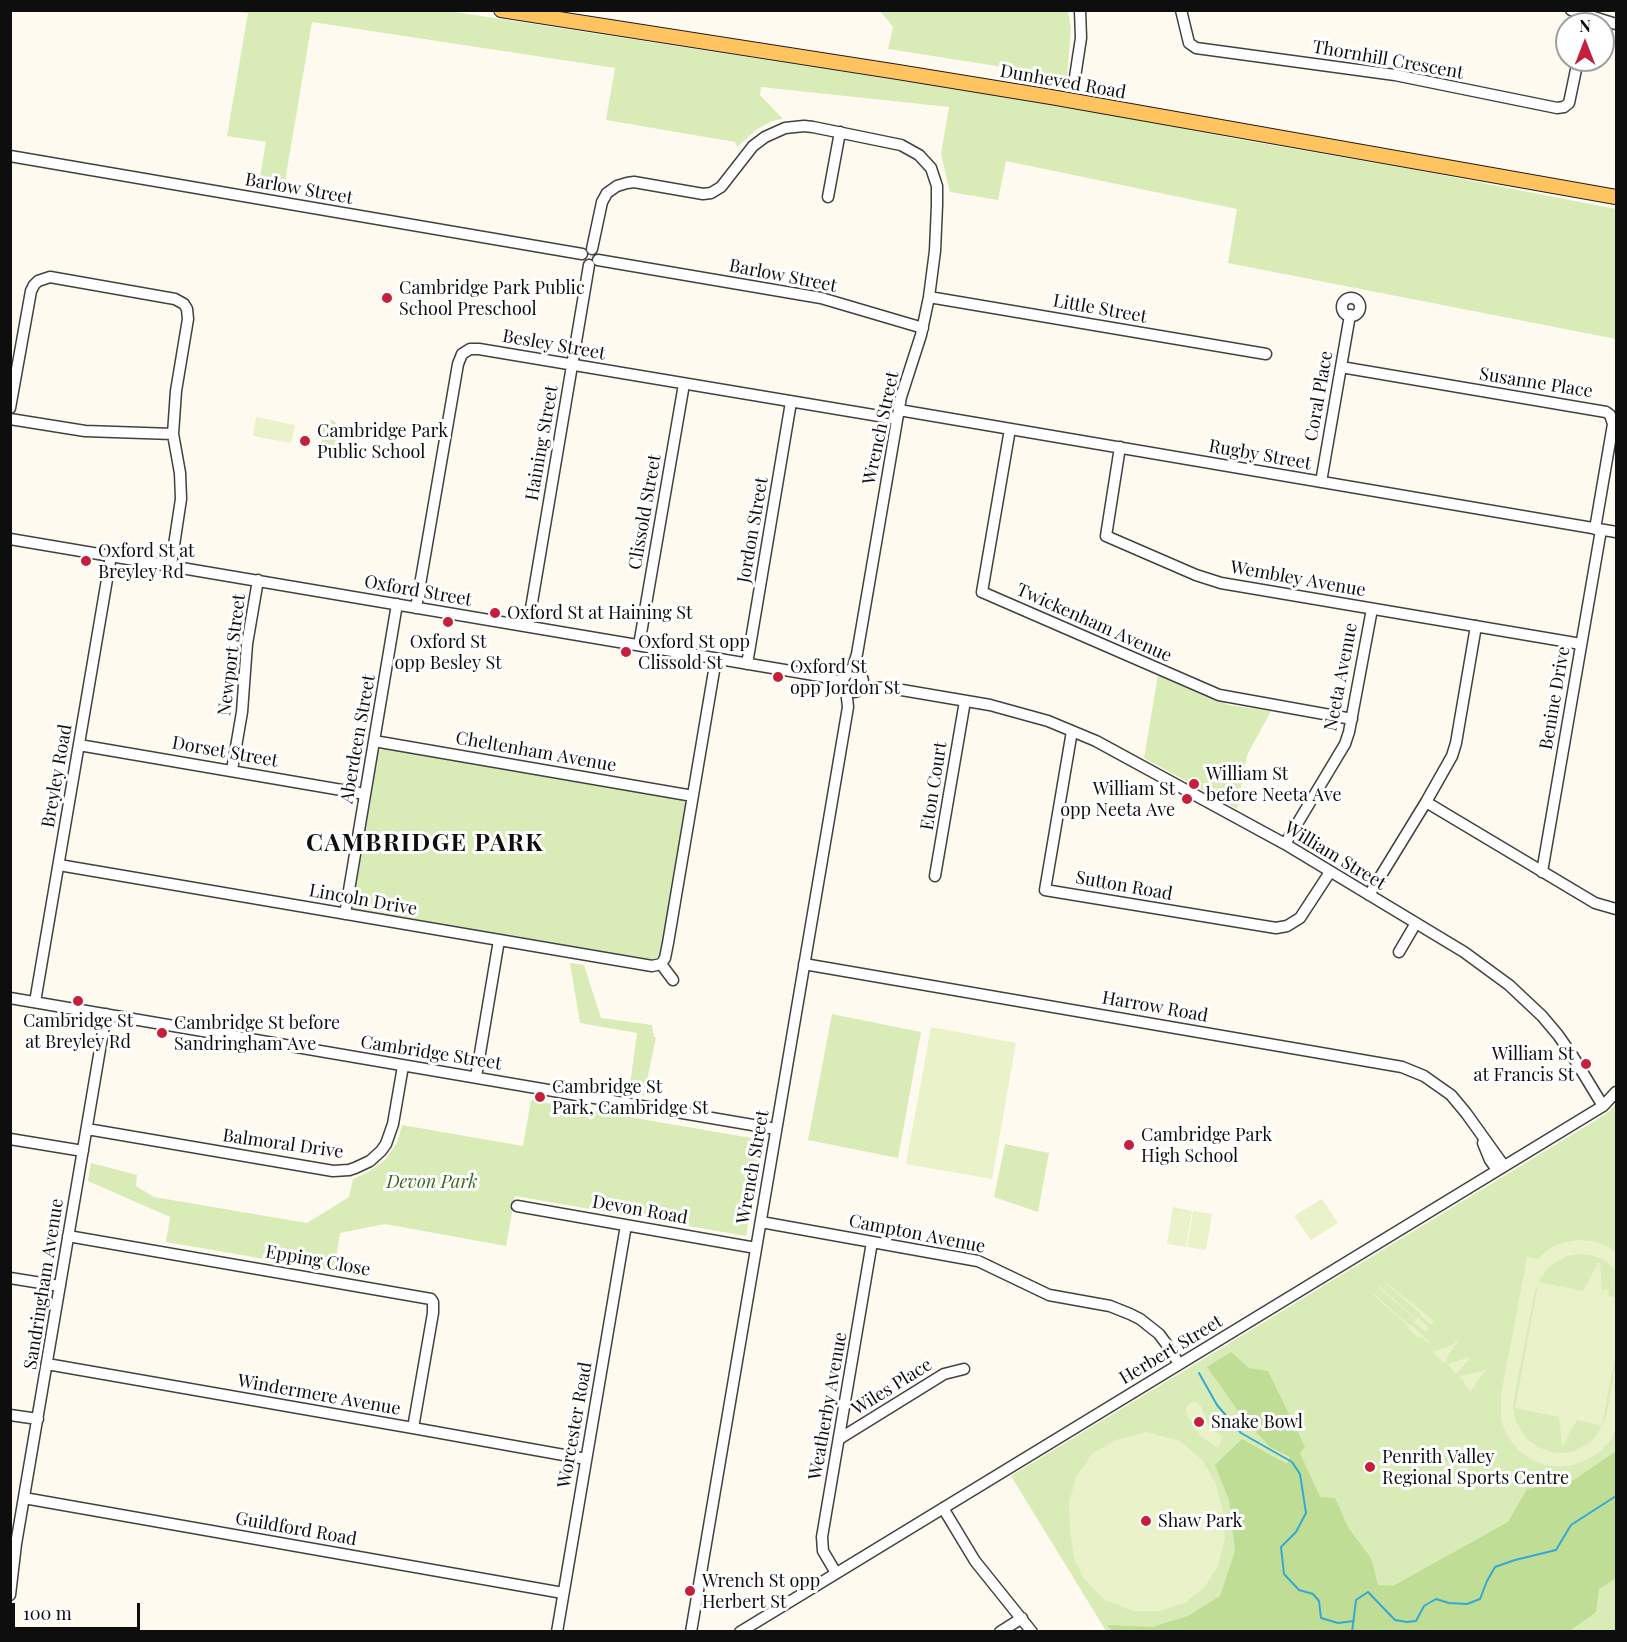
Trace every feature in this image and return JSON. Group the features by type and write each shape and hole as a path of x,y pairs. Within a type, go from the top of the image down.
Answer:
{"main road":[{"name":"Dunheved Road","path":"501,10 898,72 1617,197"}],"street":[{"path":"1075,77 1081,38 1080,10"},
{"name":"Thornhill Crescent","path":"1181,10 1189,43 1196,48 1395,75 1557,108 1569,103 1575,72"},
{"path":"594,263 583,261 602,202 616,186 634,182 703,194 711,193 721,187 753,146 777,130 804,126 840,132 828,197"},
{"name":"Wrench Street","path":"691,1632 853,682 853,667 898,415 905,382 923,328 937,236 937,192 934,174 924,159 908,148 840,132"},
{"name":"Barlow Street","path":"10,156 587,251"},
{"name":"Barlow Street","path":"594,263 821,298 923,328"},
{"name":"Haining Street","path":"528,626 573,364 594,263"},
{"path":"10,408 31,291 38,281 50,278 175,299 184,304 188,319 176,391 173,434 180,473 181,500 171,566"},
{"name":"Little Street","path":"929,297 1266,354"},
{"name":"Coral Place","path":"1321,482 1350,315"},
{"name":"Besley Street","path":"416,608 458,364 462,354 470,349 573,364 792,402 898,415"},
{"name":"Susanne Place","path":"1341,367 1606,412 1610,415 1613,424 1598,529"},
{"name":"Clissold Street","path":"639,645 684,384"},
{"name":"Jordon Street","path":"747,664 792,402"},
{"name":"Rugby Street","path":"898,415 1010,429 1617,532"},
{"path":"10,419 79,431 173,434"},
{"name":"Twickenham Avenue","path":"1010,429 982,592 1220,695 1353,719"},
{"name":"Wembley Avenue","path":"1120,447 1106,536 1196,575 1213,581 1581,644"},
{"name":"Benine Drive","path":"1542,872 1598,529"},
{"name":"Oxford Street","path":"10,539 853,682"},
{"name":"Breyley Road","path":"35,1002 111,556"},
{"name":"Newport Street","path":"232,770 243,705 247,644 258,580"},
{"name":"Aberdeen Street","path":"345,914 397,604"},
{"name":"Neeta Avenue","path":"1285,844 1345,744 1353,719 1372,609"},
{"path":"1370,895 1452,756 1476,626"},
{"path":"673,980 661,964 664,961 668,943 716,659"},
{"name":"William Street","path":"853,682 1012,710 1072,731 1118,753 1285,844 1476,959 1504,980 1524,997 1563,1042 1604,1106"},
{"name":"Eton Court","path":"935,876 964,701"},
{"name":"Sutton Road","path":"1072,731 1046,890 1276,928 1287,926 1300,918 1330,872"},
{"name":"Cheltenham Avenue","path":"374,741 693,796"},
{"name":"Dorset Street","path":"79,745 365,794"},
{"path":"1426,801 1595,903 1617,909"},
{"name":"Lincoln Drive","path":"58,865 652,966 661,964"},
{"path":"1399,952 1416,923"},
{"path":"476,1077 499,940"},
{"name":"Harrow Road","path":"804,964 1402,1067 1424,1076 1445,1089 1461,1106 1500,1168"},
{"name":"Cambridge Street","path":"10,998 776,1129"},
{"name":"Sandringham Avenue","path":"10,1595 16,1544 106,1014"},
{"name":"Balmoral Drive","path":"87,1129 333,1171 348,1170 370,1161 386,1144 393,1124 403,1065"},
{"name":"Herbert Street","path":"740,1632 1604,1106 1617,1092"},
{"path":"10,1139 83,1151"},
{"name":"Devon Road","path":"518,1206 756,1248"},
{"name":"Campton Avenue","path":"760,1222 978,1261 1053,1297 1110,1306 1140,1319 1159,1334 1179,1364"},
{"name":"Worcester Road","path":"557,1632 626,1225"},
{"name":"Epping Close","path":"68,1236 431,1299 434,1302 433,1312 414,1428"},
{"name":"Weatherby Avenue","path":"836,1573 823,1551 822,1540 872,1242"},
{"path":"10,1278 60,1286"},
{"name":"Windermere Avenue","path":"47,1364 586,1459"},
{"name":"Wiles Place","path":"839,1439 944,1374 964,1369"},
{"path":"10,1415 38,1419"},
{"name":"Guildford Road","path":"24,1498 563,1593"},
{"path":"943,1508 975,1561 1032,1632"},
{"path":"1000,1632 1022,1618"}],"green space":[{"path":"229,11 449,11 1052,104 1616,209 1616,339 1228,263 1237,209 1006,161 998,200 950,192 941,154 949,107 761,87 760,95 783,119 772,121 756,130 737,147 735,142 606,120 615,68 312,22 283,193 258,189 266,142 227,136 248,13"},
{"path":"880,11 1068,11 1071,28 1067,77 888,49 893,27"},
{"path":"256,417 295,425 291,443 253,436"},
{"path":"331,420 342,429 338,447 323,445 321,438 323,427"},
{"path":"1158,674 1229,705 1271,711 1247,755 1237,809 1144,758"},
{"path":"386,748 683,800 686,807 659,956 647,960 353,909 351,906 378,751"},
{"path":"570,963 584,965 601,1018 652,1025 654,1037 656,1037 644,1095 629,1092 637,1033 580,1023"},
{"path":"832,1014 921,1032 898,1158 808,1140"},
{"path":"931,1027 1016,1043 992,1179 906,1164"},
{"name":"Devon Park","path":"531,1100 763,1140 746,1236 515,1196 506,1246 385,1224 340,1233 334,1271 166,1242 170,1217 88,1181 91,1163 137,1175 136,1186 154,1197 307,1223 349,1197 353,1179 385,1160 397,1143 402,1125 523,1146"},
{"path":"1616,1104 1616,1631 1106,1631 1011,1476 1606,1114"},
{"path":"1005,1144 1049,1153 1038,1212 994,1197"},
{"path":"1322,1199 1338,1223 1311,1240 1294,1216"},
{"path":"1173,1207 1192,1211 1186,1247 1167,1244"},
{"path":"1193,1211 1212,1214 1206,1250 1187,1247"},
{"path":"1593,1241 1616,1252 1616,1271 1606,1261 1580,1254 1567,1256 1556,1262 1547,1269 1539,1282 1583,1291 1597,1263 1600,1263 1602,1294 1604,1289 1609,1290 1608,1296 1616,1298 1616,1352 1602,1425 1606,1418 1616,1362 1616,1428 1611,1440 1601,1451 1587,1460 1558,1467 1544,1465 1530,1459 1510,1440 1501,1417 1501,1395 1527,1257 1537,1259 1552,1247 1565,1242","holes":["1538,1284 1515,1408 1559,1417 1562,1447 1577,1420 1602,1426 1592,1441 1575,1451 1562,1453 1550,1452 1528,1440 1515,1419 1514,1398"]},
{"path":"1384,1281 1434,1321 1431,1325 1421,1314"},
{"path":"1379,1286 1429,1328 1426,1332 1414,1322 1416,1320"},
{"path":"1374,1294 1430,1343 1408,1329 1409,1327"},
{"path":"1456,1341 1458,1344 1455,1345 1444,1363 1432,1352 1454,1344"},
{"path":"1231,1352 1249,1368 1268,1371 1305,1447 1300,1453 1320,1497 1335,1498 1349,1529 1371,1558 1378,1585 1393,1586 1508,1522 1527,1489 1574,1480 1616,1451 1616,1578 1599,1589 1596,1612 1568,1632 1112,1631 1107,1625 1152,1627 1188,1616 1220,1596 1235,1551 1229,1500 1215,1465 1242,1439 1287,1464 1290,1457 1270,1447 1244,1419 1207,1367"},
{"path":"1469,1357 1456,1374 1448,1364"},
{"path":"1485,1369 1486,1371 1470,1392 1460,1376"},
{"name":"Snake Bowl","path":"1196,1402 1201,1406 1210,1429 1223,1436 1218,1448 1200,1436 1188,1416 1186,1409 1189,1403"},
{"name":"Shaw Park","path":"1146,1432 1180,1441 1203,1461 1216,1484 1223,1512 1225,1538 1219,1564 1204,1588 1185,1603 1159,1611 1132,1611 1104,1599 1084,1579 1074,1558 1069,1503 1076,1477 1093,1453 1116,1440"}],"waterway":[{"path":"1199,1373 1217,1405 1241,1433 1292,1462 1300,1474 1306,1513 1296,1532 1281,1547 1284,1574 1299,1590 1313,1594 1319,1601 1321,1618 1338,1623 1354,1621"},
{"path":"1352,1632 1356,1600 1368,1592 1395,1620 1407,1622 1416,1621 1424,1606 1436,1599 1449,1603 1467,1604 1480,1599 1495,1567 1556,1550 1571,1525 1616,1496"}],"place":[{"name":"Cambridge Park Public School Preschool","path":"387,298"},
{"name":"Cambridge Park Public School","path":"305,441"},
{"name":"Oxford St at Breyley Rd","path":"86,561"},
{"name":"Oxford St at Haining St","path":"495,613"},
{"name":"Oxford St opp Besley St","path":"448,622"},
{"name":"Oxford St opp Clissold St","path":"626,652"},
{"name":"Oxford St opp Jordon St","path":"778,677"},
{"name":"William St before Neeta Ave","path":"1194,784"},
{"name":"William St opp Neeta Ave","path":"1187,799"},
{"name":"Cambridge St at Breyley Rd","path":"78,1001"},
{"name":"Cambridge St before Sandringham Ave","path":"162,1033"},
{"name":"William St at Francis St","path":"1586,1064"},
{"name":"Cambridge St Park, Cambridge St","path":"540,1097"},
{"name":"Cambridge Park High School","path":"1129,1145"},
{"name":"Snake Bowl","path":"1199,1422"},
{"name":"Penrith Valley Regional Sports Centre","path":"1370,1467"},
{"name":"Shaw Park","path":"1146,1521"},
{"name":"Wrench St opp Herbert St","path":"690,1591"}],"district":[{"name":"CAMBRIDGE PARK","path":"425,844"}]}
